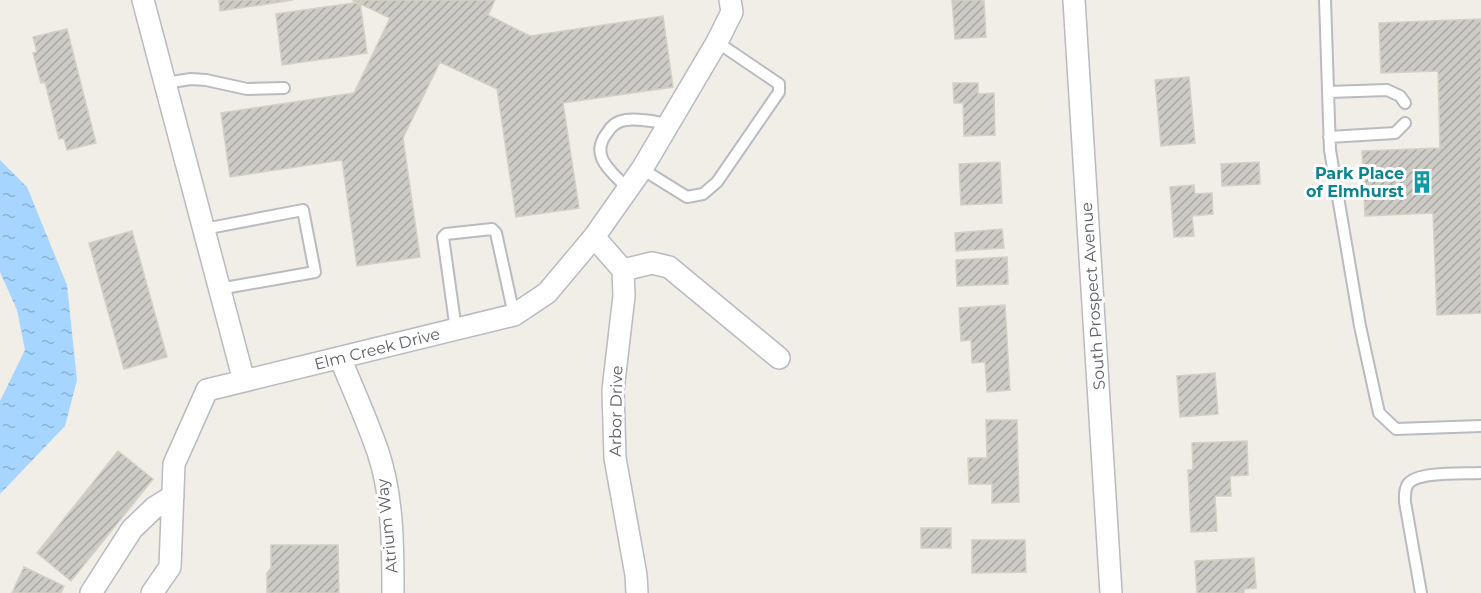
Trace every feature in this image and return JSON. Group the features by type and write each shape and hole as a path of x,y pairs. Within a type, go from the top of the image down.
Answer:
{"street":[{"path":"143,0 244,381"},
{"name":"Elm Creek Drive","path":"173,496 174,465 207,390 514,315 548,293 594,237 642,169 717,42 732,12 730,0"},
{"name":"South Prospect Avenue","path":"1074,0 1111,593"},
{"path":"594,237 623,270 652,263 669,267 779,358"},
{"name":"Arbor Drive","path":"623,270 624,296 614,390 615,458 636,575 637,593"},
{"name":"Atrium Way","path":"340,358 378,453 391,524 393,593"},
{"path":"91,593 132,529 154,508 173,496"},
{"path":"153,593 170,567 173,496"}],"lane":[{"path":"1325,0 1329,150 1360,326 1379,413 1396,429 1481,426"},
{"path":"642,169 687,196 704,194 717,182 779,92 779,84 717,42"},
{"path":"165,83 191,79 248,89 284,88"},
{"path":"1328,92 1387,90 1400,96 1406,103"},
{"path":"627,188 606,166 599,152 601,140 611,126 624,120 669,124"},
{"path":"1329,137 1395,133 1406,123"},
{"path":"204,230 303,210 315,272 219,289"},
{"path":"456,330 443,237 446,234 492,229 496,233 514,315"},
{"path":"1420,593 1405,502 1408,483 1417,477 1481,473"}],"water":[{"path":"0,160 27,187 67,285 77,380 65,426 0,494 0,401 25,350 17,310 0,272"}],"building":[{"path":"219,0 293,0 220,11"},
{"path":"352,0 495,0 488,15 530,36 663,16 673,87 563,103 579,208 516,217 497,89 440,62 403,138 420,257 357,266 342,160 230,177 221,113 354,93 390,18"},
{"path":"952,0 984,0 986,37 955,39"},
{"path":"360,2 367,53 282,65 276,14"},
{"name":"Park Place of Elmhurst","path":"1481,19 1481,313 1437,315 1433,213 1365,216 1362,151 1440,148 1438,71 1381,73 1379,23"},
{"path":"67,29 96,143 67,150 64,138 59,139 45,82 41,83 33,53 37,52 33,37"},
{"path":"1189,77 1195,143 1161,146 1155,80"},
{"path":"953,83 978,83 978,94 994,93 995,135 964,136 963,103 954,103"},
{"path":"1000,162 1002,203 961,205 959,164"},
{"path":"1259,162 1260,184 1222,186 1221,164"},
{"path":"1194,185 1195,194 1212,193 1213,214 1192,216 1194,236 1174,237 1170,187"},
{"path":"1002,229 1004,248 956,251 955,233"},
{"path":"132,231 167,357 124,369 89,243"},
{"path":"1007,257 1008,284 957,286 956,260"},
{"path":"1005,305 1010,390 987,392 985,362 972,363 971,340 961,341 959,308"},
{"path":"1215,373 1218,414 1180,417 1177,376"},
{"path":"986,420 1017,420 1019,502 992,503 992,484 969,484 968,458 987,458"},
{"path":"1247,441 1248,475 1230,476 1231,496 1215,496 1217,531 1191,532 1188,470 1193,470 1192,443"},
{"path":"118,451 153,479 71,581 37,553"},
{"path":"921,528 951,528 951,548 921,548"},
{"path":"972,540 1025,540 1026,572 972,573"},
{"path":"271,545 338,545 339,593 267,593 267,573 271,568"},
{"path":"1254,558 1256,588 1244,589 1244,593 1197,593 1195,561"},
{"path":"24,567 64,586 61,593 12,593"}],"place":[{"name":"Park Place of Elmhurst","path":"1422,182"}]}
